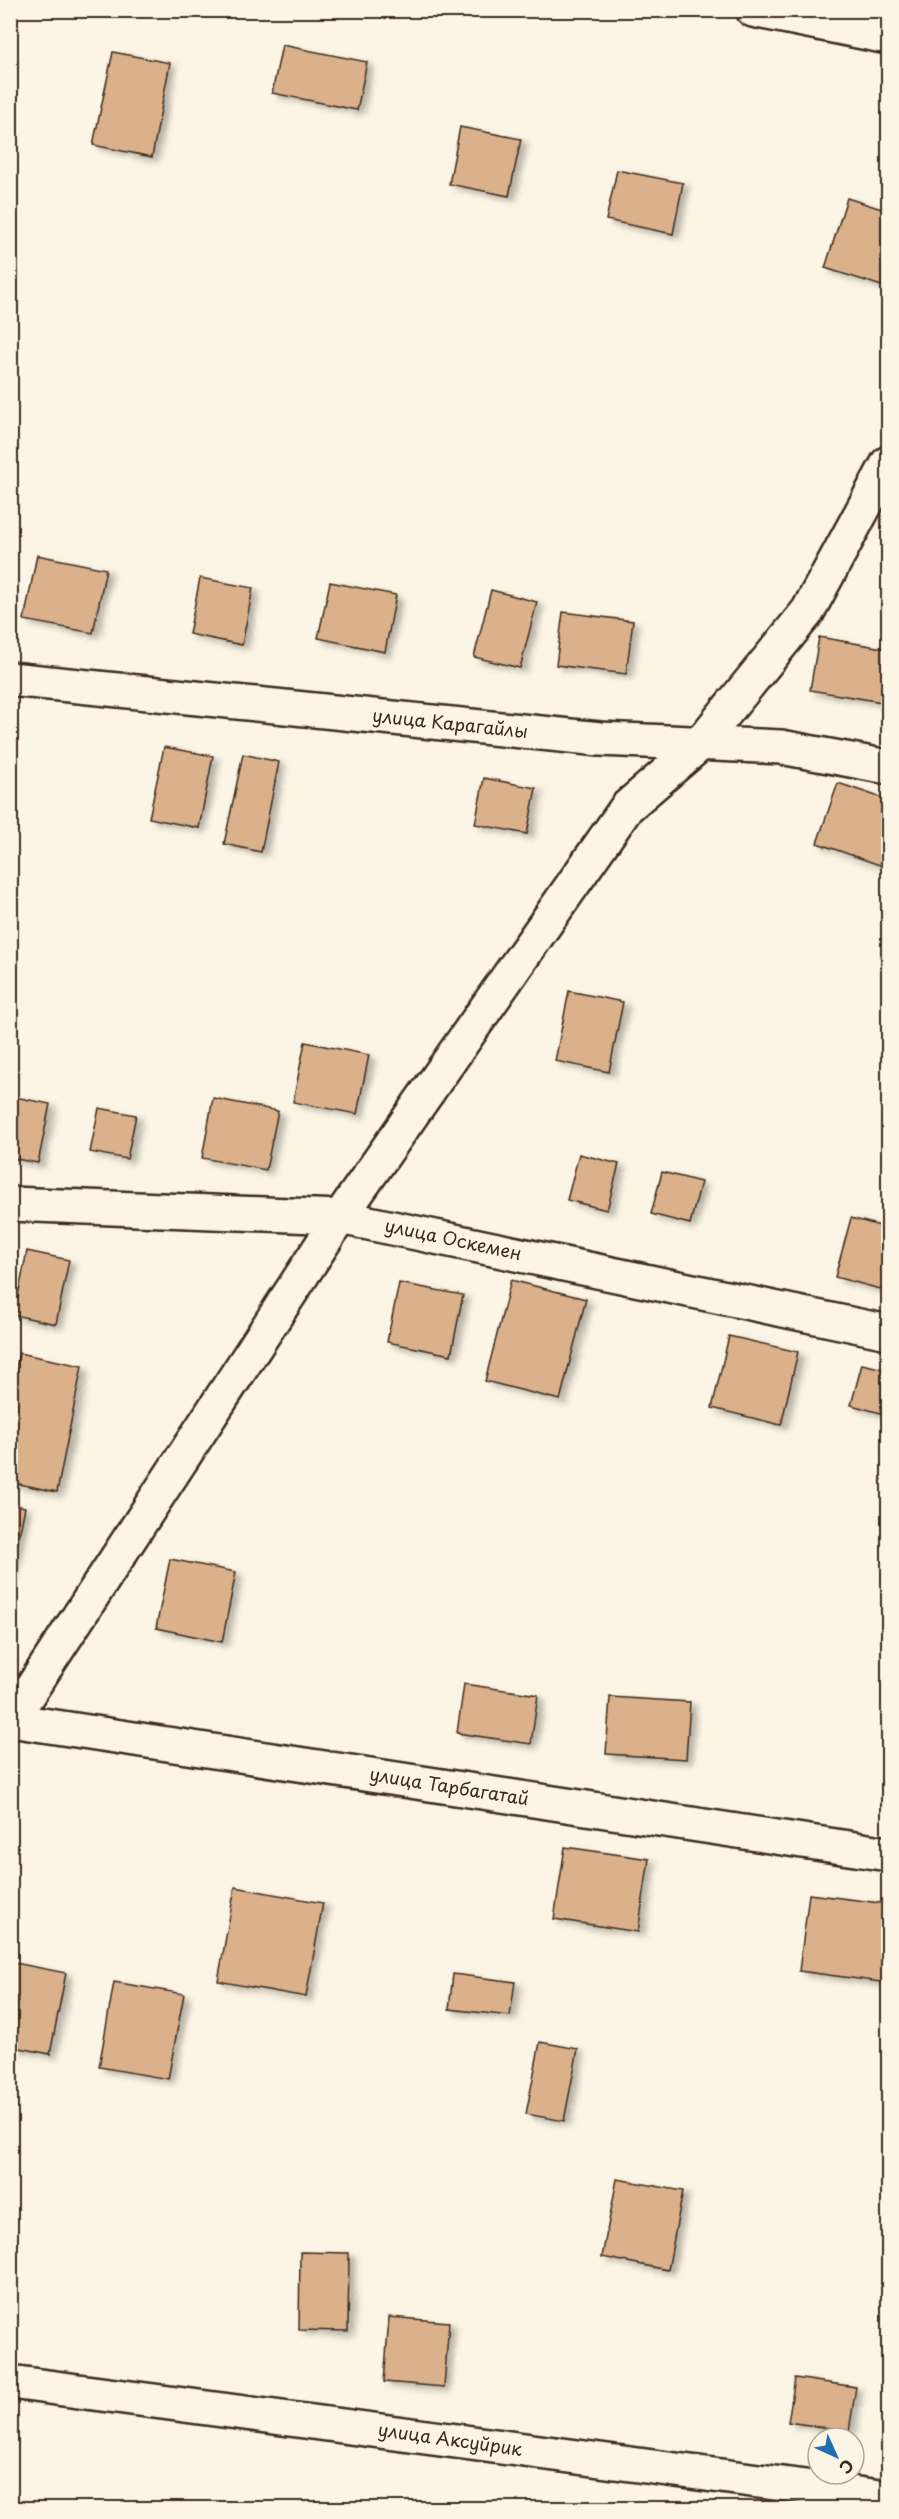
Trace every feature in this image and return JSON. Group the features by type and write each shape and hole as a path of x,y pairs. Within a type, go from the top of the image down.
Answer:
{"street":[{"path":"753,10 888,37"},
{"path":"11,1720 340,1217 627,807 699,745 807,611 888,463"},
{"name":"улица Карагайлы","path":"10,679 600,739 781,747 888,767"},
{"name":"улица Оскемен","path":"10,1204 340,1217 888,1332"},
{"name":"улица Тарбагатай","path":"11,1720 888,1854"},
{"name":"улица Аксуйрик","path":"10,2382 888,2498"}],"building":[{"path":"282,45 367,62 357,110 272,93"},
{"path":"113,52 170,63 152,157 93,145"},
{"path":"460,127 521,139 509,196 449,184"},
{"path":"617,170 683,183 673,234 606,220"},
{"path":"847,198 888,211 888,288 825,268"},
{"path":"37,555 106,569 93,633 24,620"},
{"path":"200,578 253,588 242,645 189,634"},
{"path":"330,582 396,595 385,652 318,638"},
{"path":"491,590 537,602 520,668 474,657"},
{"path":"563,612 633,621 626,674 556,665"},
{"path":"819,637 888,649 888,703 810,690"},
{"path":"164,747 213,756 199,828 149,818"},
{"path":"243,754 279,762 261,852 224,844"},
{"path":"484,778 536,788 527,834 475,824"},
{"path":"838,783 888,800 888,868 817,843"},
{"path":"569,991 623,1002 609,1072 555,1061"},
{"path":"305,1042 369,1055 357,1114 293,1102"},
{"path":"10,1096 50,1104 38,1163 10,1158"},
{"path":"213,1098 278,1111 266,1170 202,1158"},
{"path":"99,1108 136,1115 127,1159 90,1152"},
{"path":"579,1154 619,1164 607,1210 567,1200"},
{"path":"662,1172 701,1182 690,1224 651,1214"},
{"path":"851,1218 888,1228 888,1291 835,1277"},
{"path":"27,1251 69,1260 56,1324 14,1315"},
{"path":"511,1280 586,1299 560,1400 485,1381"},
{"path":"399,1283 463,1295 451,1355 387,1342"},
{"path":"729,1336 798,1352 781,1425 712,1408"},
{"path":"19,1353 82,1366 57,1492 10,1482 10,1398"},
{"path":"862,1364 888,1370 888,1415 851,1405"},
{"path":"10,1504 25,1507 10,1580"},
{"path":"170,1559 236,1572 222,1642 156,1628"},
{"path":"464,1684 538,1695 531,1744 457,1733"},
{"path":"610,1697 690,1702 686,1759 606,1754"},
{"path":"565,1847 649,1859 638,1932 554,1919"},
{"path":"235,1887 323,1903 306,1997 218,1981"},
{"path":"809,1894 888,1904 888,1983 799,1971"},
{"path":"10,1962 66,1973 50,2054 10,2046"},
{"path":"453,1974 515,1982 510,2016 449,2009"},
{"path":"114,1982 184,1994 168,2079 99,2067"},
{"path":"540,2042 578,2049 564,2121 526,2114"},
{"path":"617,2179 683,2191 668,2270 602,2257"},
{"path":"300,2252 349,2253 348,2331 299,2330"},
{"path":"389,2317 449,2322 444,2387 384,2382"},
{"path":"795,2378 856,2387 850,2426 815,2426 788,2422"}]}
